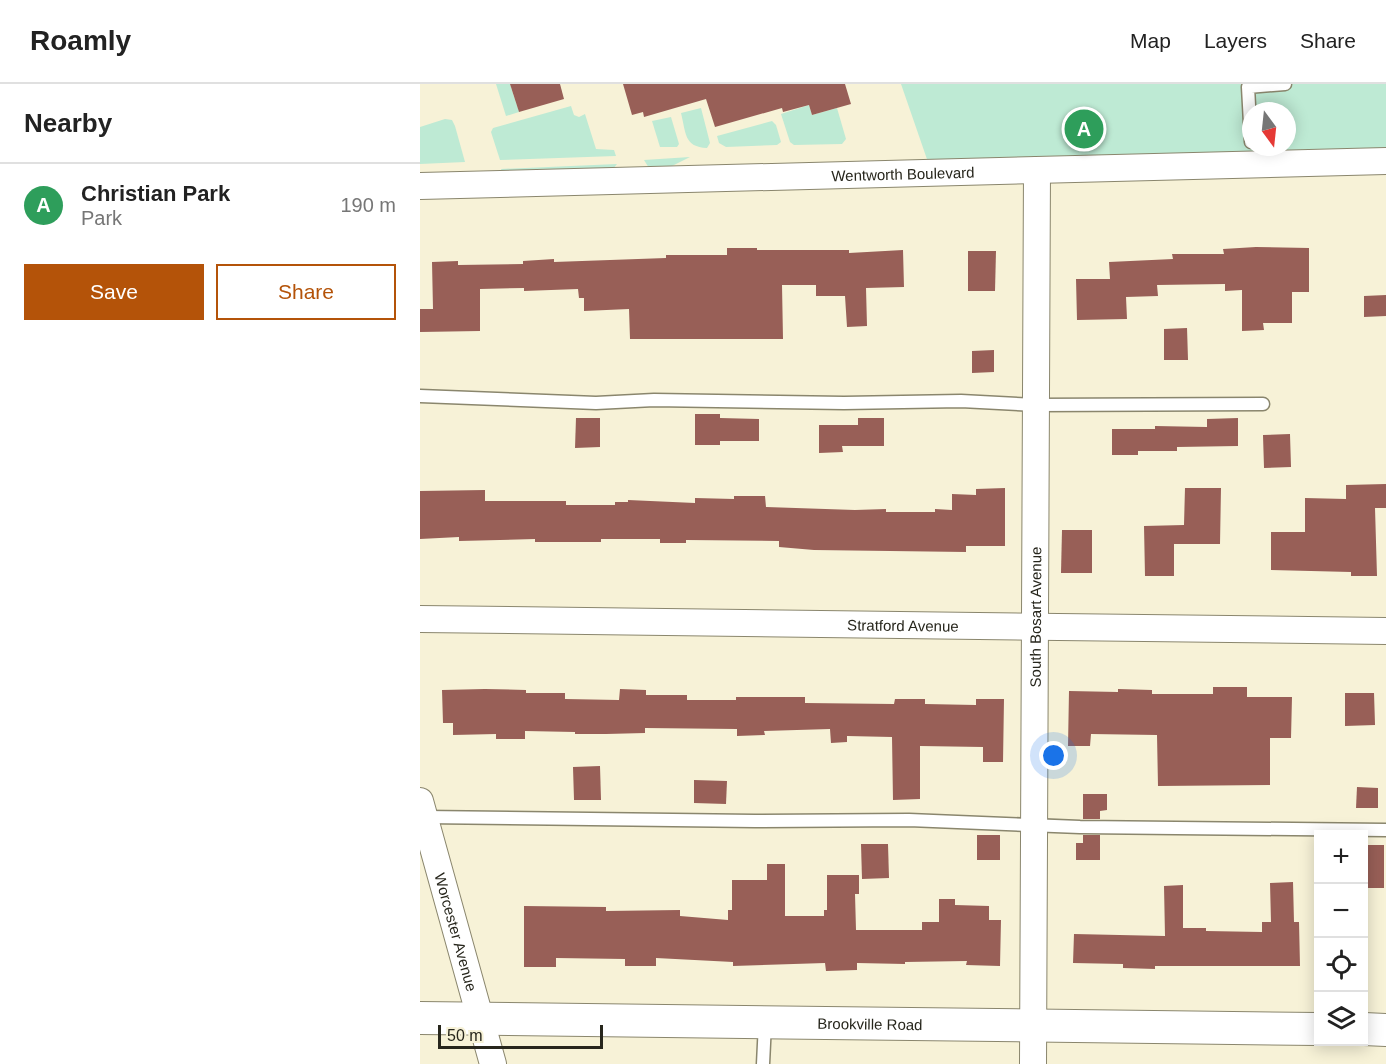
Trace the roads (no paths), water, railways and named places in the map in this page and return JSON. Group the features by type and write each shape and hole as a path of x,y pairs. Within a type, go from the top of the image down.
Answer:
{"street":[{"name":"Wentworth Boulevard","path":"420,186 1037,170 1242,152"},
{"name":"Wentworth Boulevard","path":"1296,154 1386,161"},
{"name":"South Bosart Avenue","path":"1033,1064 1037,170"},
{"name":"Stratford Avenue","path":"420,619 1386,630"},
{"name":"Worcester Avenue","path":"422,809 493,1064"},
{"name":"Brookville Road","path":"420,1018 1314,1029"},
{"path":"1368,1029 1386,1030"}],"lane":[{"path":"1249,102 1248,87 1285,84"},
{"path":"420,396 596,403 654,400 844,403 961,401 1036,405 1263,404"},
{"path":"422,809 755,821 909,820 1080,828 1386,830"},
{"path":"763,1064 765,1022"}],"place":[{"name":"Christian Park","path":"1084,129"}]}
